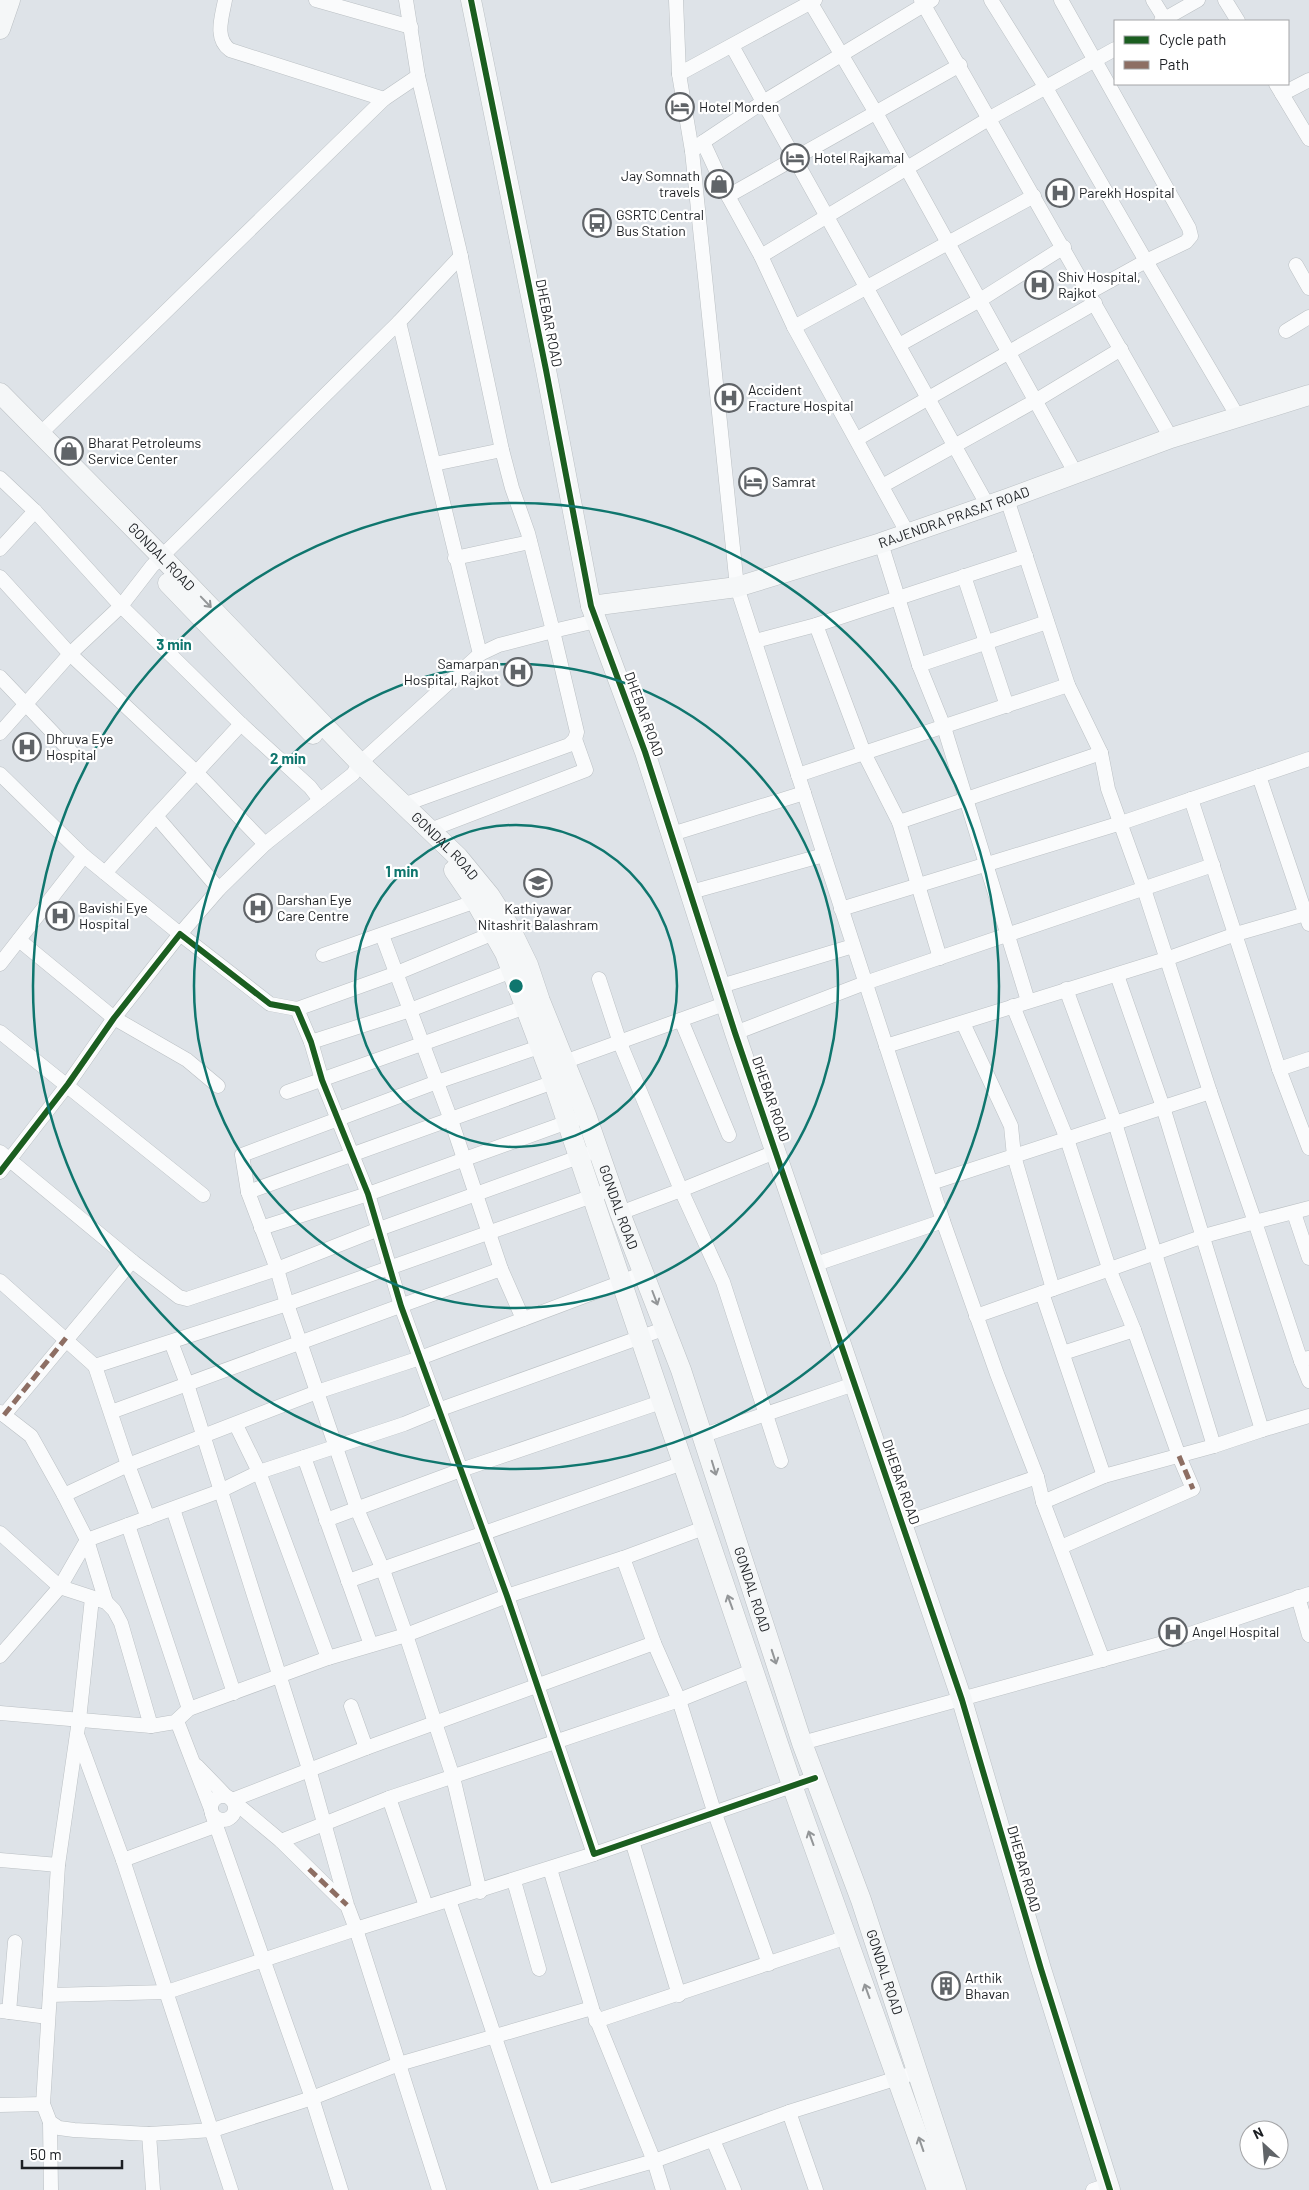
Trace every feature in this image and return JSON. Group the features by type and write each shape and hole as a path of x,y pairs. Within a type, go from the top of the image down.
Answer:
{"main road":[{"path":"0,28 10,0"},
{"name":"DHEBAR ROAD","path":"471,0 593,614 645,752 735,1033 962,1700 1104,2188"},
{"name":"GONDAL ROAD","path":"0,393 157,561 483,899"},
{"name":"RAJENDRA PRASAT ROAD","path":"593,614 737,587 908,534 1172,438 1309,396"},
{"name":"GONDAL ROAD","path":"0,410 157,561"},
{"name":"GONDAL ROAD","path":"356,769 403,805 458,857 521,968 533,1004 563,1074 588,1153 592,1197 792,1785 847,1937 956,2190"},
{"name":"GONDAL ROAD","path":"588,1153 612,1189 666,1328 704,1436 802,1743 861,1900 937,2190"}],"street":[{"path":"225,0 219,38 230,50 384,99"},
{"path":"316,0 411,27"},
{"path":"406,0 418,76 461,256 502,450 530,542 577,732 575,740 586,770 430,830"},
{"path":"676,0 679,74 692,151 737,587 943,1221 976,1316 1037,1478 1043,1502 1103,1660"},
{"path":"991,0 1046,88 1238,417"},
{"path":"857,439 928,397 1009,353 1146,261 1186,242 1191,236 1189,228 1061,0"},
{"path":"1153,0 1163,20"},
{"path":"1166,20 1198,0"},
{"path":"1225,0 1237,20"},
{"path":"679,74 811,1 907,168 1076,474"},
{"path":"692,151 763,102 843,56 926,2 1172,438"},
{"path":"732,46 795,156 825,215 988,506"},
{"path":"761,256 825,215 990,118 1114,50"},
{"path":"728,196 795,156 960,65"},
{"path":"40,434 384,99 418,76"},
{"path":"1309,80 1279,89 1309,139"},
{"path":"703,142 728,196 761,256 794,328 908,534"},
{"path":"794,328 1034,196"},
{"path":"899,345 980,300 1064,246"},
{"path":"0,733 70,654 121,606 157,561 399,322 461,256"},
{"path":"1296,265 1309,288"},
{"path":"1286,331 1309,317"},
{"path":"399,322 455,558 480,654"},
{"path":"882,486 1035,401 1121,349"},
{"path":"434,464 502,450"},
{"path":"0,478 35,511 121,606 241,724 310,787 320,800"},
{"path":"1007,499 1068,685 1101,753 1108,789 1144,889 1210,1092 1305,1359 1309,1381"},
{"path":"0,549 35,511"},
{"path":"455,558 530,542"},
{"path":"881,543 919,665 944,727 1028,1001"},
{"path":"755,641 816,625 1026,556"},
{"path":"964,576 988,642 1007,706"},
{"path":"0,577 70,654 196,772 265,844"},
{"path":"0,1172 5,1156 68,1084 114,1018 180,934 219,889 265,844 356,769 480,654 498,645 553,631 593,614"},
{"path":"919,665 1048,622"},
{"path":"816,625 864,753 899,822 940,958"},
{"path":"0,676 74,755"},
{"path":"798,775 1068,685"},
{"path":"105,872 241,724"},
{"path":"403,805 569,745 575,740"},
{"path":"899,822 1101,753"},
{"path":"841,909 1121,822 1309,759"},
{"path":"0,774 84,856 270,1004 297,1009 397,973 501,930"},
{"path":"886,1046 964,1023 1066,989 1117,975 1236,934 1308,917 1259,776"},
{"path":"672,834 804,793"},
{"path":"1191,798 1279,1069 1309,1148"},
{"path":"156,816 219,889"},
{"path":"691,892 824,855"},
{"path":"0,964 84,856"},
{"path":"735,1033 865,983 1213,865"},
{"path":"323,955 483,899"},
{"path":"382,935 451,1120 501,1268 523,1319"},
{"path":"19,940 114,1018 187,1060 218,1086"},
{"path":"248,1192 451,1120 563,1074 620,1043 681,1020 724,994 853,946"},
{"path":"311,1042 410,1010 521,968"},
{"path":"1117,975 1163,1107 1262,1430"},
{"path":"599,979 620,1043 681,1190 724,1282 782,1461"},
{"path":"1066,989 1115,1123 1214,1446"},
{"path":"287,1092 533,1004"},
{"path":"1013,1006 1067,1139 1110,1271 1193,1489 1060,1547"},
{"path":"297,1009 311,1042 322,1080 368,1194 401,1306 507,1596 594,1854"},
{"path":"681,1020 729,1135"},
{"path":"964,1023 1005,1109 1011,1126 1014,1156 1063,1353 1104,1476"},
{"path":"0,1032 68,1084 203,1195"},
{"path":"480,1892 453,1777 406,1635 383,1570 357,1509 287,1304 277,1269 248,1192 242,1155 437,1082 549,1044"},
{"path":"1279,1069 1309,1059"},
{"path":"931,1183 1210,1092"},
{"path":"261,1228 368,1194 577,1118"},
{"path":"620,1213 776,1152"},
{"path":"5,1156 132,1261 179,1297 187,1299 277,1269 379,1229 588,1153"},
{"path":"95,1366 287,1304 612,1189"},
{"path":"976,1316 1110,1271 1204,1236 1309,1208"},
{"path":"1294,1213 1309,1258"},
{"path":"813,1265 943,1221"},
{"path":"132,1261 2,1413 31,1436 87,1540 106,1602 114,1610 121,1623 151,1726"},
{"path":"111,1412 501,1268"},
{"path":"64,1495 128,1465 236,1425 317,1392 420,1358 645,1272"},
{"path":"0,1282 66,1338 95,1366 148,1518"},
{"path":"0,1656 60,1587 87,1540 220,1491 259,1472 404,1424 666,1328"},
{"path":"1063,1353 1134,1330"},
{"path":"171,1342 187,1384 309,1769 347,1905 439,2190"},
{"path":"704,1436 854,1384"},
{"path":"326,1520 461,1470 661,1402"},
{"path":"1043,1502 1104,1476 1214,1446 1309,1416"},
{"path":"236,1425 259,1472 328,1658"},
{"path":"304,1457 371,1645"},
{"path":"348,1581 683,1463"},
{"path":"902,1524 1037,1478"},
{"path":"173,1508 234,1693"},
{"path":"128,1525 189,1709"},
{"path":"0,1713 78,1727 151,1726 177,1721 189,1709 328,1658 406,1635 507,1596 623,1558 704,1528"},
{"path":"0,1533 60,1587 106,1602"},
{"path":"623,1558 654,1643 679,1700 714,1811 769,1964"},
{"path":"802,1743 1163,1643 1303,1596 1309,1635"},
{"path":"51,2190 50,2122 43,2104 58,1865 78,1727 92,1598"},
{"path":"212,1816 215,1799 229,1798 654,1643"},
{"path":"281,1841 389,1798 679,1700 754,1670"},
{"path":"351,1706 366,1748"},
{"path":"177,1721 312,2098 341,2190"},
{"path":"78,1727 213,2130 231,2190"},
{"path":"192,1760 229,1798 281,1841 347,1905"},
{"path":"50,1995 167,1992 426,1906 514,1881 815,1778"},
{"path":"123,1860 212,1816 222,1820 230,1818 235,1811 229,1798"},
{"path":"389,1798 426,1906"},
{"path":"632,1841 679,1994"},
{"path":"0,1860 58,1865"},
{"path":"550,1869 594,2014 654,2161 663,2190"},
{"path":"514,1881 539,1969"},
{"path":"449,1900 546,2190"},
{"path":"50,2122 59,2128 74,2130 149,2134 213,2130 312,2098 399,2064 495,2037 679,1994 847,1937"},
{"path":"14,1942 5,2011 48,2017"},
{"path":"553,2190 654,2161 789,2112 908,2075"},
{"path":"1,2102 43,2104"},
{"path":"789,2112 816,2190"},
{"path":"149,2134 153,2190"},
{"path":"714,2140 734,2190"}],"marked path":[{"path":"4,1415 66,1338"},
{"path":"1179,1456 1193,1489"},
{"path":"309,1869 347,1905"}],"cycle path":[{"path":"471,0 546,370 591,606 645,752 735,1033 962,1700 1041,1969 1110,2190"},
{"path":"0,1172 68,1084 114,1018 180,934 270,1004 297,1009 311,1042 322,1080 368,1194 401,1306 507,1596 594,1854 815,1778"}],"place":[{"name":"Hotel Morden","path":"680,107"},
{"name":"Hotel Rajkamal","path":"795,158"},
{"name":"Jay Somnath travels","path":"719,184"},
{"name":"Parekh Hospital","path":"1060,193"},
{"name":"GSRTC Central Bus Station","path":"597,223"},
{"name":"Shiv Hospital, Rajkot","path":"1039,285"},
{"name":"Accident Fracture Hospital","path":"729,398"},
{"name":"Bharat Petroleums Service Center","path":"69,451"},
{"name":"Samrat","path":"753,482"},
{"name":"Samarpan Hospital, Rajkot","path":"518,672"},
{"name":"Dhruva Eye Hospital","path":"27,747"},
{"name":"Kathiyawar Nitashrit Balashram","path":"538,883"},
{"name":"Darshan Eye Care Centre","path":"258,908"},
{"name":"Bavishi Eye Hospital","path":"60,916"},
{"name":"Angel Hospital","path":"1173,1632"},
{"name":"Arthik Bhavan","path":"946,1986"}]}
